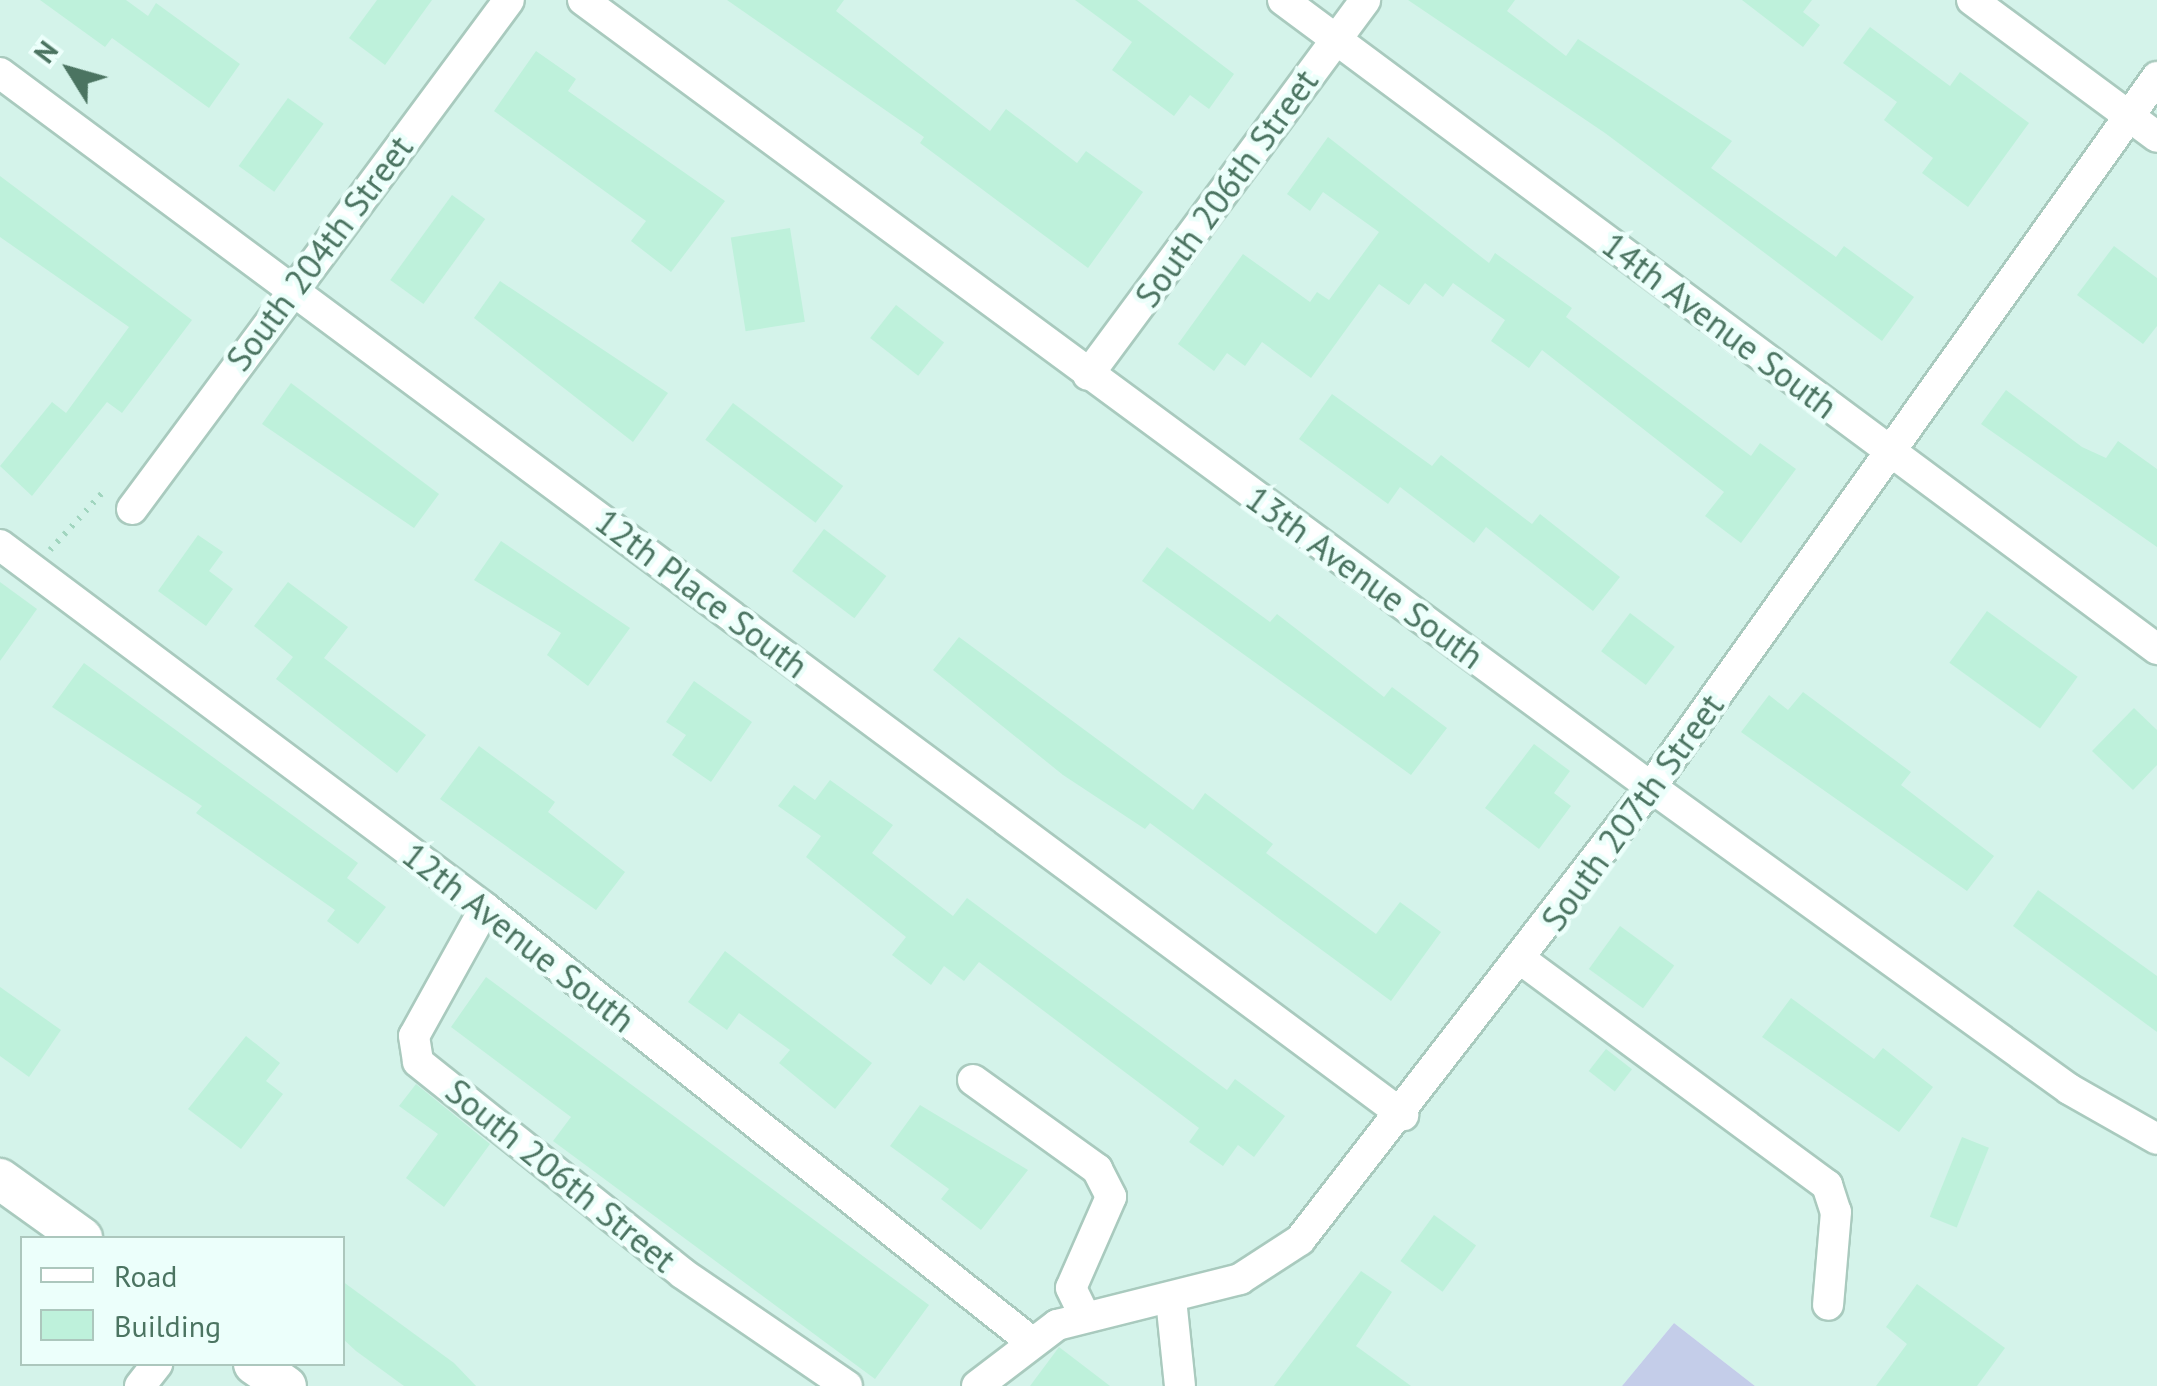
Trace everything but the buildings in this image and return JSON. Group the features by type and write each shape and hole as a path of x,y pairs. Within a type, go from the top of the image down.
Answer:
{"main road":[{"path":"0,1179 79,1236"},
{"path":"257,1366 286,1386"}],"street":[{"name":"South 204th Street","path":"132,509 291,288 508,0"},
{"name":"13th Avenue South","path":"583,0 1088,375 2068,1089 2157,1139"},
{"name":"14th Avenue South","path":"1283,0 2157,649"},
{"name":"South 206th Street","path":"1088,375 1365,0"},
{"path":"1972,0 2157,138"},
{"name":"12th Place South","path":"0,73 1403,1114"},
{"name":"South 207th Street","path":"977,1386 1029,1340 1085,1317 1171,1299 1274,1262 1403,1114 1523,961 1652,787 2157,77"},
{"name":"12th Avenue South","path":"0,546 485,908 1029,1340"},
{"name":"South 206th Street","path":"485,908 414,1036 418,1062 525,1138 543,1166 668,1262 847,1386"},
{"path":"1523,961 1827,1185 1836,1212 1828,1306"},
{"path":"973,1080 1097,1169 1111,1197 1071,1288 1085,1317"},
{"path":"1171,1299 1180,1386"},
{"path":"140,1386 155,1366"}],"path":[{"path":"34,571 86,504 111,486 150,484"}],"shaded area":[{"path":"0,0 2157,0 2157,1386 1755,1386 1674,1323 1622,1386 0,1386"},
{"path":"1674,1323 1755,1386 1622,1386"}]}
